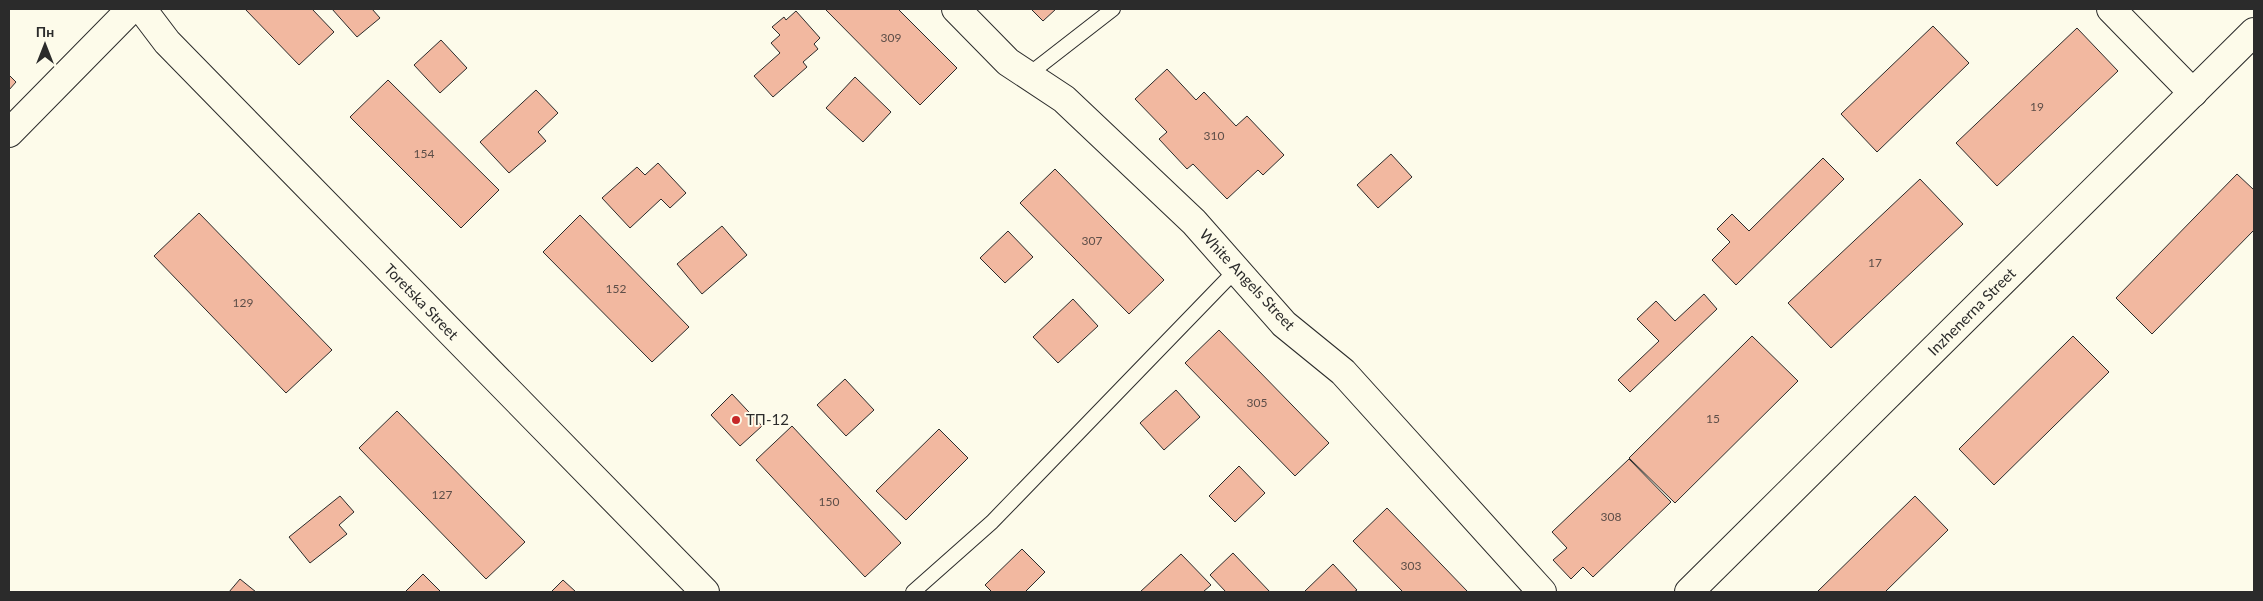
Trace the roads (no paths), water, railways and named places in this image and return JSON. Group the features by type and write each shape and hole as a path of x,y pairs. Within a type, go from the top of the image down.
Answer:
{"street":[{"path":"9,133 131,9"},
{"name":"Toretska Street","path":"142,9 167,42 705,592"},
{"name":"White Angels Street","path":"956,9 1008,62 1064,98 1194,222 1284,324 1343,372 1542,592"},
{"path":"2110,9 2193,93"},
{"name":"Inzhenerna Street","path":"1689,592 2254,32"}],"lane":[{"path":"1028,75 1113,9"},
{"path":"913,592 992,522 1236,270"}],"place":[{"name":"ТП-12","path":"736,420"}]}
